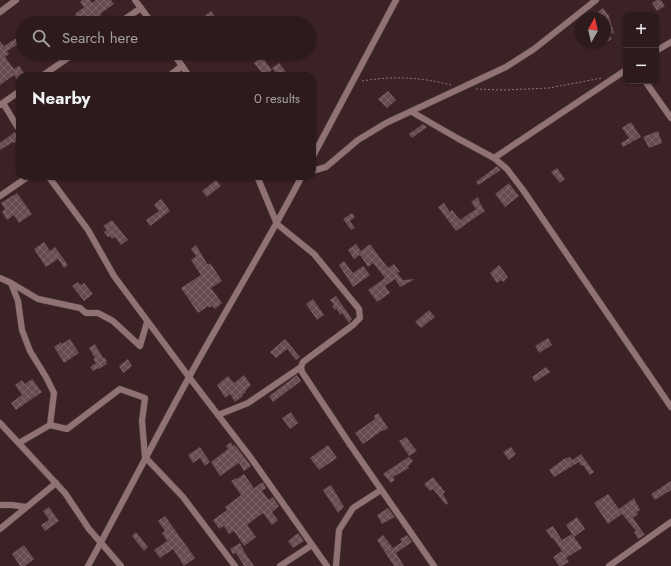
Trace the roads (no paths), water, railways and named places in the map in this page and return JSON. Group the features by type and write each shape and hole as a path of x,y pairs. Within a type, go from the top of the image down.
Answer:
{"street":[{"path":"0,12 16,0"},
{"path":"135,0 147,16"},
{"path":"316,150 396,0"},
{"path":"316,170 326,167 366,134 386,123 506,67 534,49 596,0"},
{"path":"129,16 141,8"},
{"path":"659,49 671,42"},
{"path":"48,72 65,60"},
{"path":"178,60 186,72"},
{"path":"174,72 182,66"},
{"path":"494,158 623,72"},
{"path":"647,84 671,118"},
{"path":"16,94 2,104 16,124"},
{"path":"412,112 494,158 507,169 671,407"},
{"path":"0,196 23,180"},
{"path":"51,180 88,230 114,276 251,458 327,566"},
{"path":"218,415 248,403 301,367 303,362 353,325 360,318 359,309 314,254 277,224 258,180"},
{"path":"88,566 145,457 277,224 300,180"},
{"path":"0,278 38,299 80,308 86,313 98,313 113,321 140,346 148,322"},
{"path":"11,283 18,301 22,330 30,351 54,393 50,425"},
{"path":"301,367 302,372 349,443 434,566"},
{"path":"19,443 50,425 67,429 120,389 146,398 142,421 145,457 183,497 235,566"},
{"path":"0,423 65,493 89,529 121,566"},
{"path":"0,529 56,484"},
{"path":"336,566 339,530 353,508 381,490"},
{"path":"0,505 26,507"},
{"path":"609,566 671,522"},
{"path":"280,566 312,545"}]}
